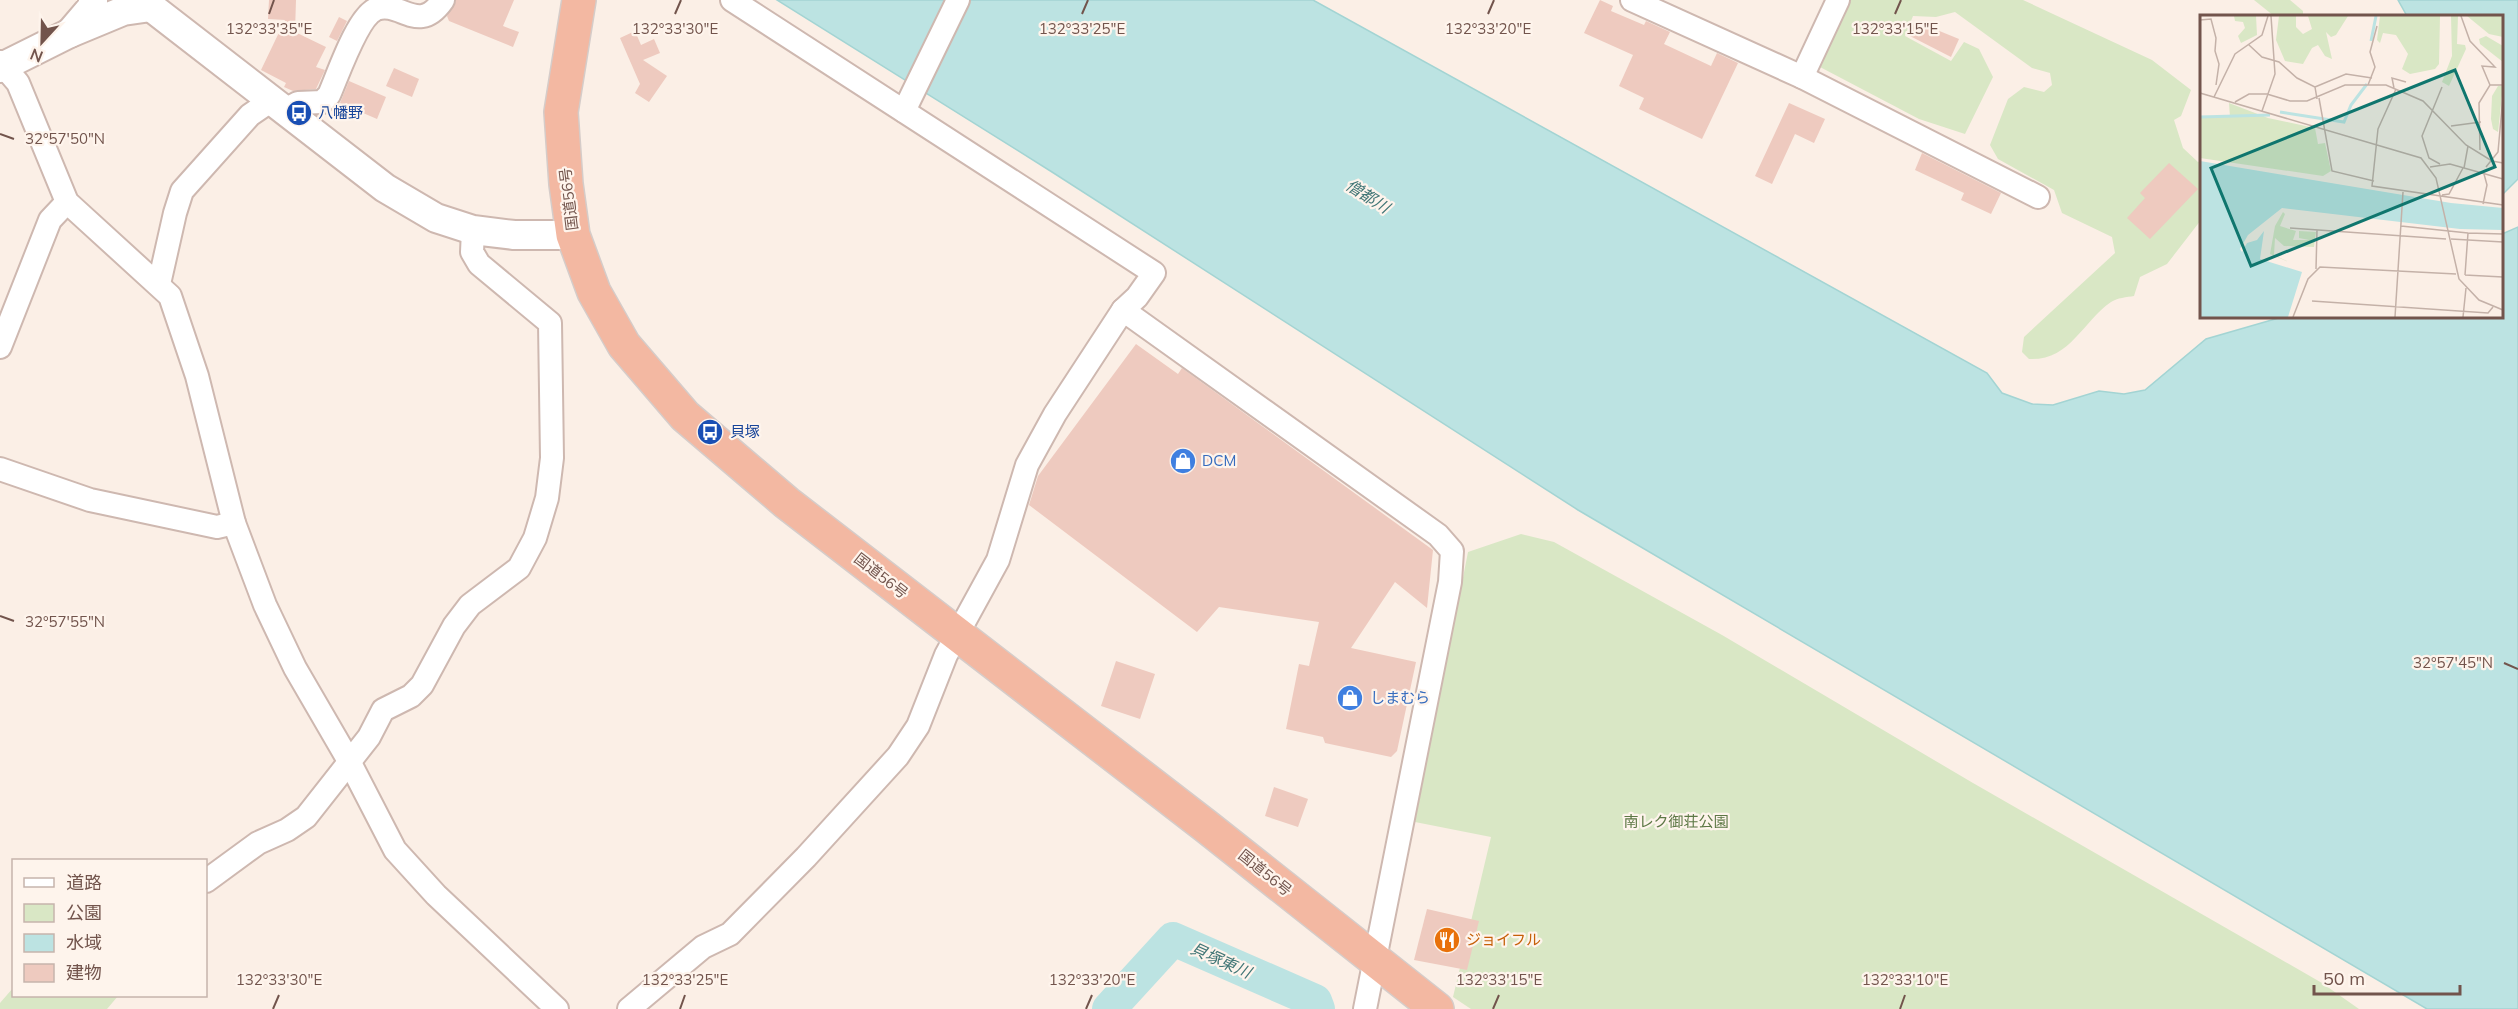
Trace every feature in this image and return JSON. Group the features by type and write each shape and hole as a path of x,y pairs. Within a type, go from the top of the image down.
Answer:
{"highway":[{"name":"国道56号","path":"579,0 561,112 573,235 594,292 624,345 685,416 787,502 1207,827 1437,1009"}],"street":[{"path":"70,33 93,6 93,0"},
{"path":"159,285 175,213 183,191 250,114 278,105 322,102 329,94 364,18 375,9 386,7 414,17 425,15 443,0"},
{"path":"629,1009 703,947 730,934 806,857 898,756 918,726 956,635 998,560 1027,465 1054,414 1123,310 1137,297 1154,273 907,105 732,0"},
{"path":"907,105 958,0"},
{"path":"1632,0 1802,77 2038,196"},
{"path":"1802,77 1839,0"},
{"path":"557,1009 436,895 395,850 349,761 295,668 265,605 234,523 182,327 170,296 67,202 18,83 2,65 70,33 147,3 385,188 435,218 473,230 514,235 573,235"},
{"path":"0,347 50,220 67,202"},
{"path":"207,880 258,843 287,830 306,817 369,736 383,710 411,696 423,685 454,626 470,605 519,568 535,538 547,498 552,458 550,323 480,264 472,252 473,230"},
{"path":"1123,310 1438,535 1452,551 1450,582 1365,1009"},
{"path":"0,469 90,500 217,526 234,523"}],"green space":[{"path":"1847,0 2023,0 2152,60 2191,90 2181,116 2174,120 2183,148 2200,161 2200,221 2167,264 2140,277 2134,296 2111,302 2074,339 2055,354 2029,359 2022,352 2024,337 2115,253 2112,237 2062,213 2054,190 1998,159 1990,145 2008,99 2024,87 2044,92 2052,85 2050,73 2032,68 1955,12 1936,17 1913,16 1905,36 1951,61 1964,42 1979,49 1993,77 1965,134 1919,119 1820,67 1818,60"},
{"path":"2254,0 2290,0 2303,11 2303,15 2273,15"},
{"name":"南レク御荘公園","path":"1521,534 1554,542 1722,635 1973,783 2322,983 2359,1009 1471,1009 1453,997 1491,837 1415,822 1468,552"},
{"path":"12,989 12,997 117,997 107,1009 0,1009 0,1003"}],"water":[{"name":"僧都川","path":"777,0 1313,0 1987,373 2002,393 2032,404 2053,405 2099,391 2124,394 2145,390 2206,339 2279,318 2503,318 2503,234 2518,227 2518,1009 2427,1009 1578,510 1052,172"},
{"path":"2398,0 2518,0 2518,179 2503,194 2503,15 2406,15"}],"building":[{"path":"269,0 296,0 295,32 326,47 316,67 325,70 316,89 293,91 284,87 286,83 261,70 285,20 268,19"},
{"path":"456,0 514,0 503,26 519,32 513,47 449,21 447,16"},
{"path":"1600,0 1613,6 1611,11 1644,25 1646,21 1670,32 1664,44 1711,66 1717,53 1738,63 1702,139 1639,109 1644,98 1619,86 1633,55 1584,33"},
{"path":"339,17 347,21 337,41 329,37"},
{"path":"1915,21 1959,39 1951,57 1908,35"},
{"path":"635,31 641,45 654,39 660,53 643,60 667,76 649,102 635,93 640,84 620,38"},
{"path":"394,68 419,79 412,97 386,86"},
{"path":"349,81 386,97 377,119 340,103"},
{"path":"1789,103 1825,119 1814,143 1795,134 1772,184 1755,176"},
{"path":"1922,153 2001,193 1991,214 1961,200 1964,193 1915,170"},
{"path":"2169,163 2198,189 2150,239 2127,218 2145,198 2140,193"},
{"name":"DCM","path":"1136,344 1178,374 1182,368 1433,550 1427,608 1395,582 1351,648 1416,662 1397,751 1391,757 1325,743 1323,737 1286,729 1299,664 1309,666 1319,622 1219,607 1197,632 1029,505 1038,476"},
{"path":"1116,661 1155,674 1140,719 1101,706"},
{"path":"1274,787 1308,799 1298,827 1265,816"},
{"name":"ジョイフル","path":"1427,909 1479,921 1467,970 1414,960"}],"waterway":[{"name":"貝塚東川","path":"1109,1009 1173,939 1315,1001 1318,1009"}],"place":[{"name":"八幡野","path":"299,113"},
{"name":"貝塚","path":"710,432"},
{"name":"DCM","path":"1183,461"},
{"name":"しまむら","path":"1350,698"},
{"name":"ジョイフル","path":"1447,940"}]}
